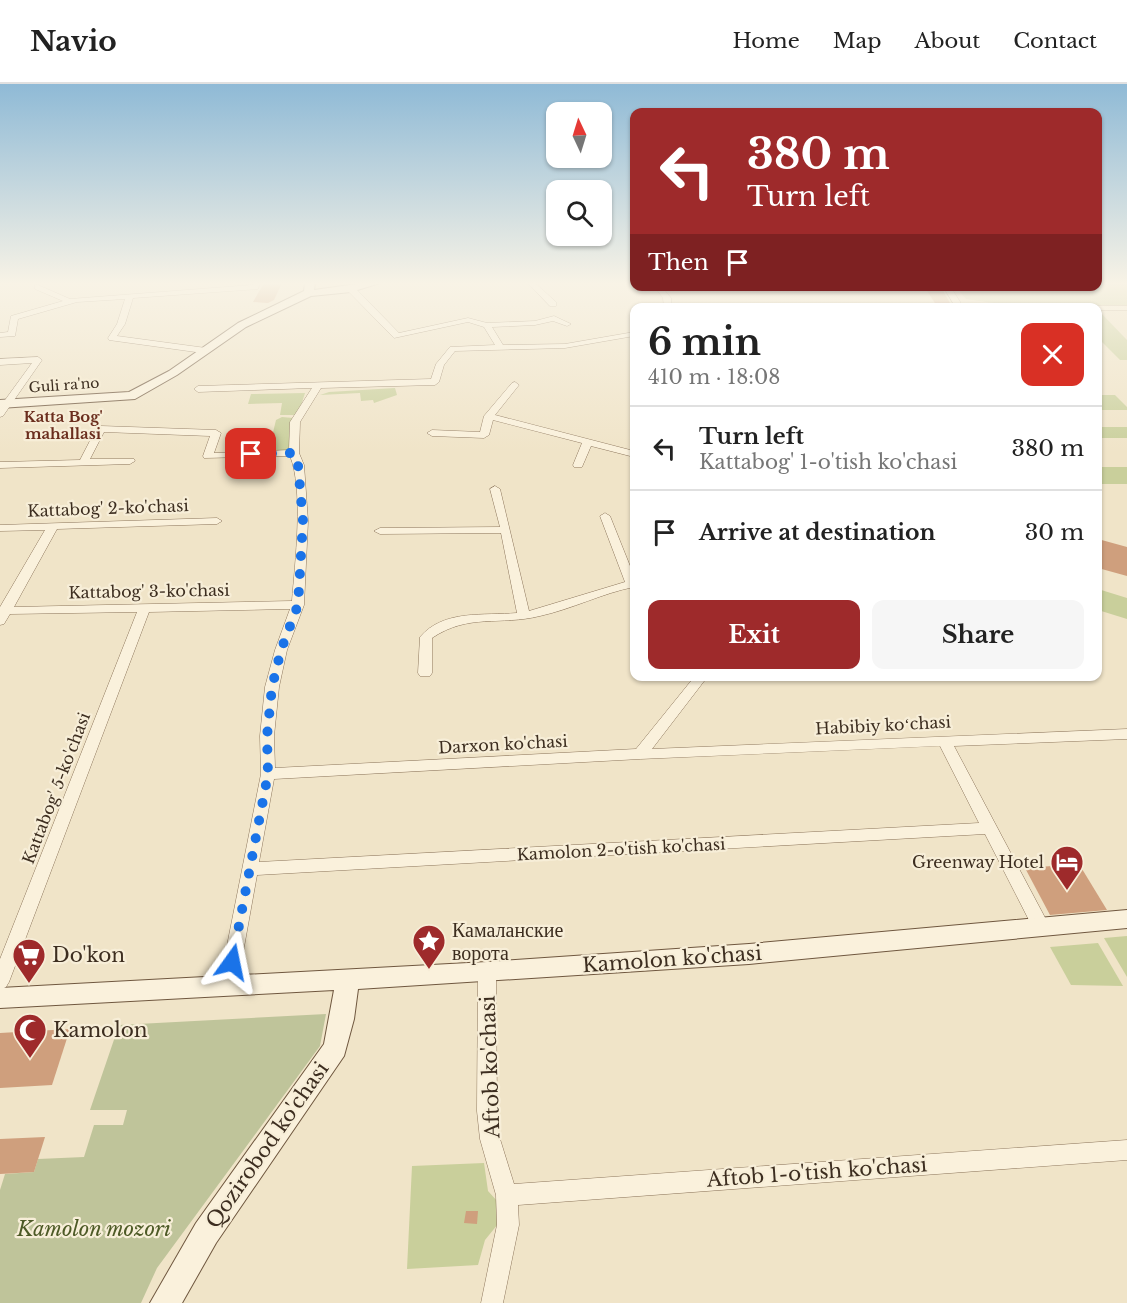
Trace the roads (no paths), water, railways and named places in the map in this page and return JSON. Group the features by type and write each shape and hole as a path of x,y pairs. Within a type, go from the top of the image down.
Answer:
{"street":[{"path":"126,340 203,350 219,340"},
{"path":"496,340 500,347"},
{"path":"198,389 435,382 440,363 453,349 565,346 600,340"},
{"name":"Guli ra'no","path":"2,408 87,397 130,396 173,373 203,350"},
{"path":"0,362 38,360 2,408"},
{"path":"432,433 484,435 489,416 515,386"},
{"path":"228,986 252,869 268,774 267,736 272,687 281,650 298,605 303,521 298,465 294,453 295,422 317,387"},
{"path":"489,416 630,453"},
{"path":"83,463 101,429 216,433 208,456 294,453"},
{"path":"578,465 587,443"},
{"path":"0,465 130,461"},
{"path":"495,489 524,616"},
{"path":"605,516 630,577"},
{"name":"Kattabog' 2-ko'chasi","path":"0,528 217,521"},
{"path":"2,614 53,526"},
{"path":"380,531 506,530"},
{"path":"425,673 426,637 440,626 455,620 524,616 630,585"},
{"name":"Kattabog' 3-ko'chasi","path":"2,614 145,607 298,605"},
{"name":"Kattabog' 5-ko'chasi","path":"0,982 145,607"},
{"path":"640,754 698,681"},
{"name":"Habibiy koʻchasi","path":"640,754 1127,734"},
{"path":"944,740 1041,927"},
{"name":"Darxon ko'chasi","path":"268,774 640,754"},
{"name":"Kamolon 2-o'tish ko'chasi","path":"252,869 990,828"},
{"name":"Kamolon ko'chasi","path":"0,998 487,972 794,951 1127,919"},
{"name":"Aftob ko'chasi","path":"487,972 487,1111 490,1139 507,1195 508,1225 492,1303"},
{"name":"Qozirobod ko'chasi","path":"165,1303 206,1233 335,1048 342,1019 347,980"},
{"name":"Aftob 1-o'tish ko'chasi","path":"507,1195 1127,1150"}],"place":[{"name":"Greenway Hotel","path":"1067,891"},
{"name":"Камаланские ворота","path":"429,970"},
{"name":"Do'kon","path":"29,984"},
{"name":"Kamolon","path":"30,1059"}],"district":[{"name":"Katta Bog' mahallasi","path":"63,424"}],"park label":[{"name":"Kamolon mozori","path":"94,1229"}]}
